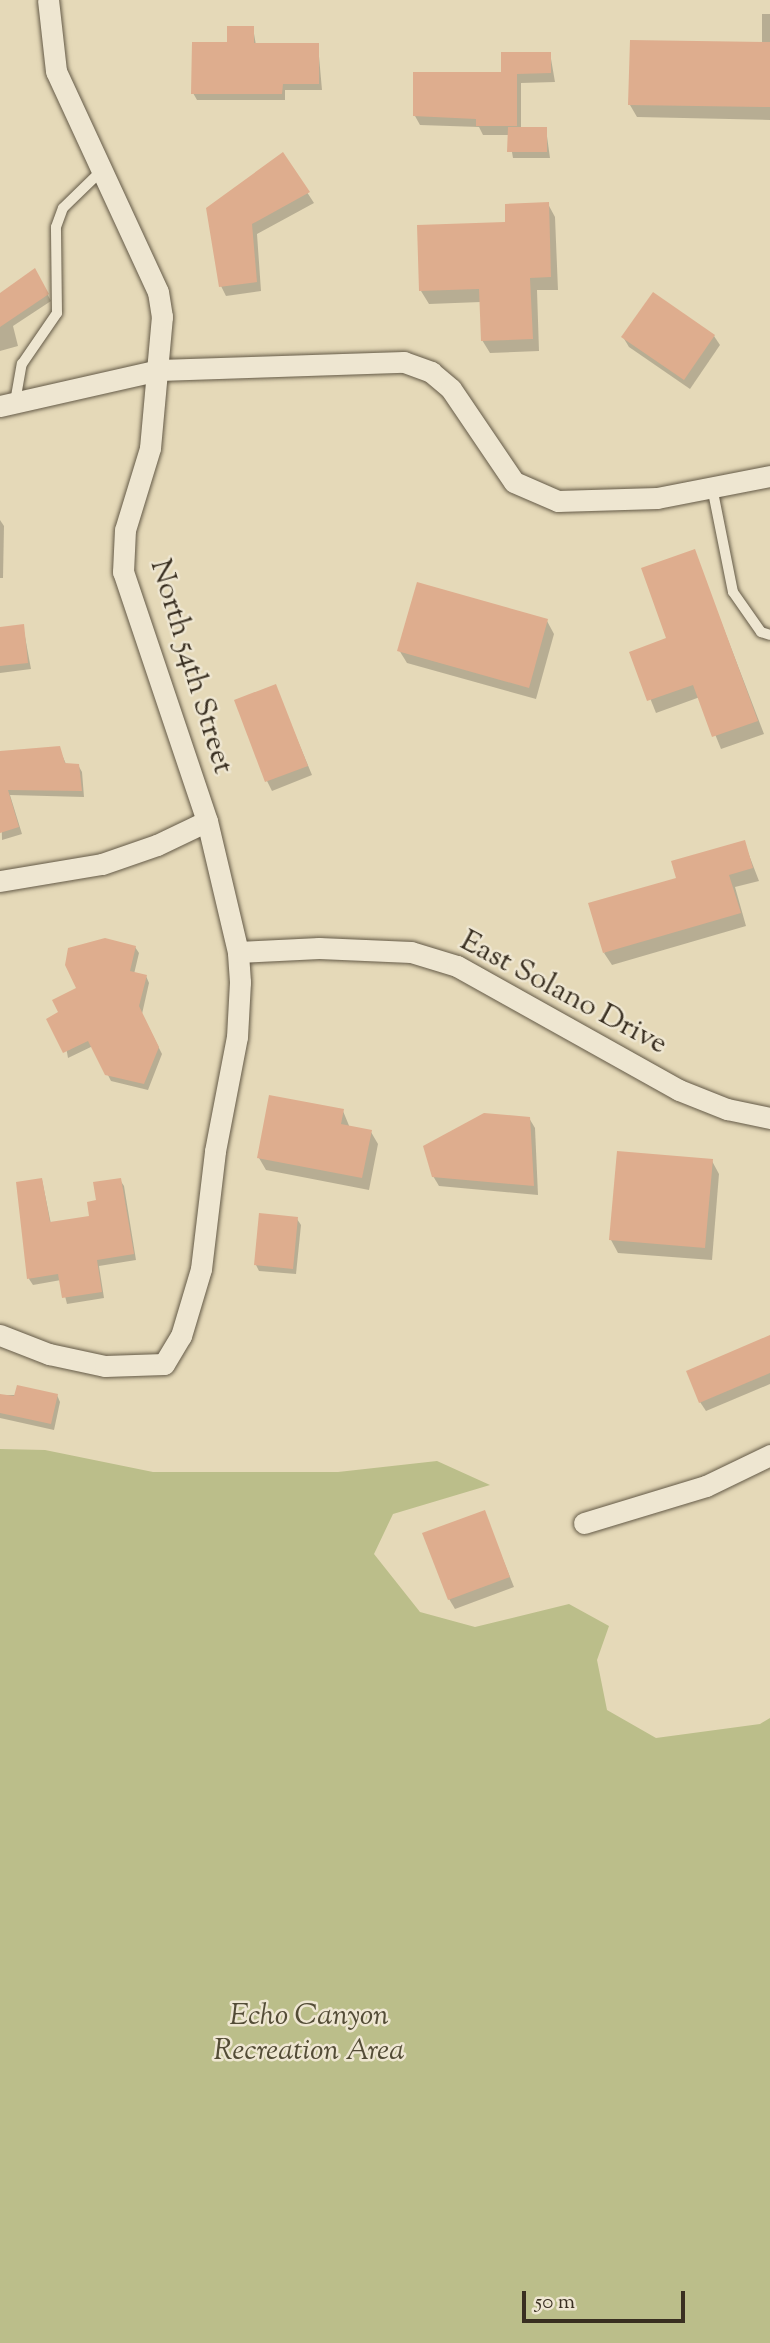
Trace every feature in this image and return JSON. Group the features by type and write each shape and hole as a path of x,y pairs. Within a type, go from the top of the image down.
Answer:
{"street":[{"name":"North 54th Street","path":"0,1335 49,1354 105,1366 164,1364 181,1336 201,1269 215,1151 237,1037 238,952 207,821 123,572 125,530 150,448 159,370 158,292 56,71 48,0"},
{"path":"7,404 159,370 404,362 431,372 451,389 514,482 558,501 612,503 770,476"},
{"path":"0,881 102,864 157,845 207,821"},
{"name":"East Solano Drive","path":"238,952 319,948 422,955 457,966 679,1090 727,1109 770,1118"},
{"path":"584,1523 706,1486 770,1455"}],"lane":[{"path":"7,404 22,364 57,313 56,227 63,208 101,171"},
{"path":"712,487 733,592 761,632 770,635"}],"green space":[{"name":"Echo Canyon Recreation Area","path":"0,1449 45,1450 153,1472 338,1472 437,1461 490,1485 393,1514 374,1554 420,1612 475,1627 569,1604 609,1626 597,1660 607,1710 656,1738 760,1724 770,1718 770,2343 0,2343"}],"building":[{"path":"227,26 254,26 254,43 319,43 319,84 283,84 282,94 191,94 192,42 227,42"},
{"path":"630,40 770,42 770,107 628,105"},
{"path":"501,52 551,52 551,73 517,74 517,126 476,126 476,119 413,116 413,72 501,72"},
{"path":"508,127 547,127 547,152 507,152"},
{"path":"283,152 310,192 252,224 257,282 219,287 206,208"},
{"path":"549,202 551,277 530,278 533,339 481,341 479,289 419,291 417,225 505,222 505,204"},
{"path":"35,268 49,294 0,327 0,293"},
{"path":"653,292 715,335 684,380 621,337"},
{"path":"695,549 758,721 712,737 693,685 647,701 629,652 666,638 641,568"},
{"path":"417,582 548,619 529,688 397,651"},
{"path":"24,624 28,663 0,666 0,627"},
{"path":"276,684 308,766 265,782 234,700"},
{"path":"60,746 65,763 79,764 82,791 8,790 19,827 0,833 0,751"},
{"path":"745,840 753,868 729,875 741,913 603,953 588,903 676,878 671,861"},
{"path":"105,938 136,946 130,971 147,975 139,1006 159,1047 144,1084 105,1075 88,1041 63,1053 46,1019 58,1012 52,1000 76,988 65,965 68,948"},
{"path":"269,1095 344,1109 341,1124 372,1130 362,1178 257,1158"},
{"path":"484,1113 530,1117 534,1186 432,1177 423,1146"},
{"path":"617,1151 713,1159 705,1248 609,1240"},
{"path":"42,1178 50,1222 89,1216 87,1202 96,1200 93,1182 121,1178 134,1254 97,1260 102,1292 62,1298 58,1274 27,1279 16,1182"},
{"path":"259,1213 298,1217 293,1269 254,1265"},
{"path":"770,1335 770,1373 699,1403 686,1371"},
{"path":"17,1385 58,1394 51,1424 0,1413 0,1394 14,1396"},
{"path":"485,1510 510,1577 448,1600 422,1533"}]}
